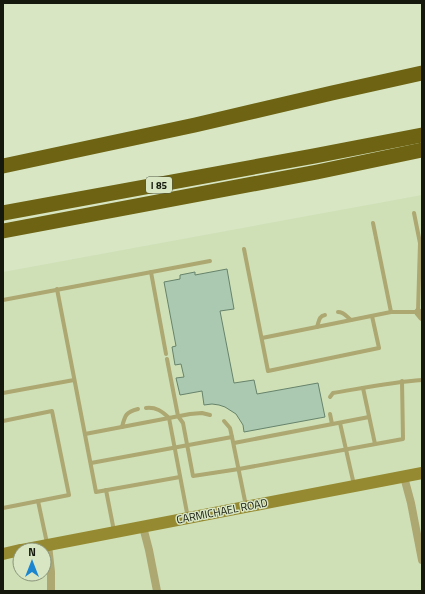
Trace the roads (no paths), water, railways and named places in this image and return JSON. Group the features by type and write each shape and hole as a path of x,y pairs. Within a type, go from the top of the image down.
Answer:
{"highway":[{"path":"3,166 195,125 422,72"},
{"name":"I 85","path":"3,213 422,135"},
{"path":"3,231 317,172 422,150"}],"street":[{"name":"CARMICHAEL ROAD","path":"52,544 422,473"},
{"path":"404,477 411,503 422,560"},
{"path":"143,526 157,591"}],"lane":[{"path":"262,338 391,312 421,314 421,243 414,213"},
{"path":"373,223 391,312"},
{"path":"244,249 268,371 379,348 372,316"},
{"path":"3,300 210,261"},
{"path":"151,272 166,354"},
{"path":"57,289 96,492 180,477"},
{"path":"338,312 341,312 351,320"},
{"path":"317,327 320,318 325,314"},
{"path":"167,359 178,416 183,423 193,476 403,439 402,381"},
{"path":"3,393 74,380"},
{"path":"330,397 333,393 402,381 422,380"},
{"path":"363,388 375,444"},
{"path":"146,408 152,407 158,409 169,418 188,518"},
{"path":"122,427 126,414 138,409"},
{"path":"3,421 52,411 69,495 3,508"},
{"path":"85,434 178,416 202,413 210,415"},
{"path":"330,414 332,424"},
{"path":"234,443 369,417"},
{"path":"224,421 230,428 234,443 246,507"},
{"path":"340,422 354,486"},
{"path":"91,463 232,437"},
{"path":"106,490 114,532"},
{"path":"38,501 47,542"}]}
